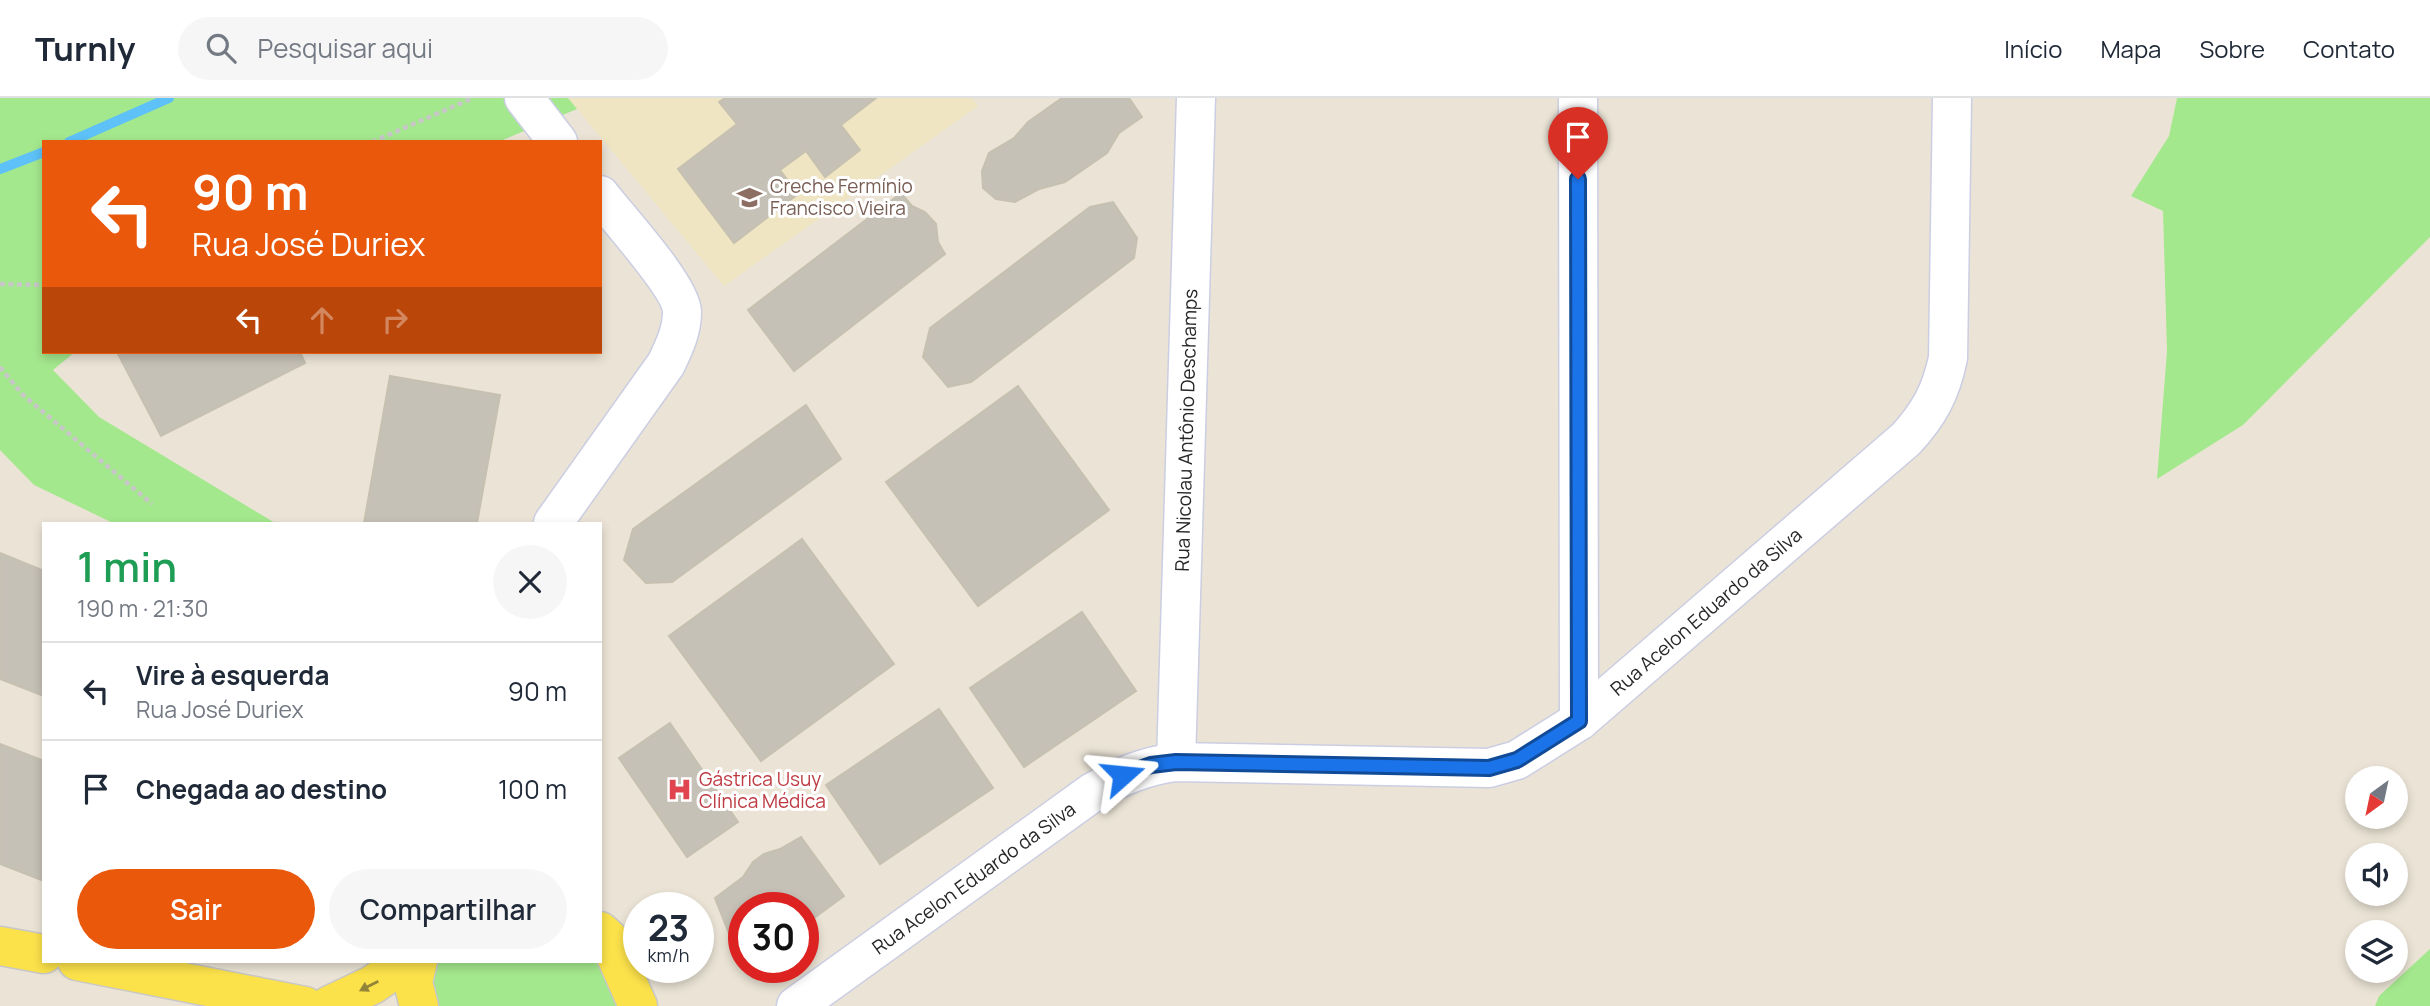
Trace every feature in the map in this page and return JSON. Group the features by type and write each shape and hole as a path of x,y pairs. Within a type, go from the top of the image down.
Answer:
{"main road":[{"path":"603,930 638,1006"},
{"path":"0,946 42,954"},
{"path":"87,963 305,1006"},
{"path":"328,1006 372,985 404,963"},
{"path":"418,963 413,982 419,1006"}],"street":[{"path":"524,98 556,140"},
{"name":"Rua Nicolau Antônio Deschamps","path":"1176,762 1196,98"},
{"path":"1578,98 1579,721"},
{"name":"Rua Acelon Eduardo da Silva","path":"796,1006 1093,792 1123,775 1151,765 1176,762 1489,768 1517,760 1579,721 1906,439 1928,415 1941,389 1948,358 1952,98"},
{"path":"554,522 666,364 679,336 682,308 670,284 602,198"}],"path":[{"path":"377,140 473,98"},
{"path":"0,284 42,285"},
{"path":"0,368 22,394 152,504"}],"shaded area":[{"name":"Creche Fermínio Francisco Vieira","path":"568,98 972,98 978,106 724,286"}],"green space":[{"path":"0,98 568,98 577,109 503,140 42,140 42,354 73,354 53,370 99,417 273,522 111,522 34,485 0,450"},
{"path":"2177,98 2430,98 2430,237 2243,425 2157,479 2167,351 2163,211 2131,196 2169,136"},
{"path":"2430,949 2430,1006 2375,1006 2379,996 2393,983 2408,983 2408,969"},
{"path":"429,963 601,963 626,1006 434,1006"}],"building":[{"path":"725,98 876,98 841,125 860,150 825,177 806,151 780,170 798,194 734,243 678,169 737,124 719,102"},
{"path":"1062,98 1129,98 1142,117 1119,133 1107,153 1065,182 1039,189 1015,202 996,199 983,188 982,171 989,153 1014,138 1028,122"},
{"path":"901,193 912,206 925,212 936,224 938,242 945,254 794,371 748,310"},
{"path":"1113,202 1137,238 1134,258 971,382 948,387 923,357 930,328 1090,207"},
{"path":"118,354 301,354 305,363 161,436"},
{"path":"390,376 500,395 477,522 364,522"},
{"path":"1018,386 1109,510 978,606 886,482"},
{"path":"806,405 841,459 672,582 646,583 624,560 633,529"},
{"path":"802,539 894,664 761,761 669,636"},
{"path":"0,553 42,570 42,695 0,679"},
{"path":"1082,612 1136,691 1024,767 970,688"},
{"path":"939,709 993,788 880,864 826,785"},
{"name":"Gástrica Usuy Clínica Médica","path":"670,723 738,822 687,857 619,758"},
{"path":"0,744 42,760 42,880 0,864"},
{"path":"801,837 844,896 819,914 819,892 728,892 728,931 715,898 743,877 753,862 764,854 780,849"}],"waterway":[{"path":"74,140 169,98"},
{"path":"0,169 42,153"}],"place":[{"name":"Creche Fermínio Francisco Vieira","path":"750,197"},
{"name":"Gástrica Usuy Clínica Médica","path":"679,790"}],"route":[{"path":"1123,775 1151,765 1176,762 1489,768 1517,760 1579,721 1578,179"}]}
